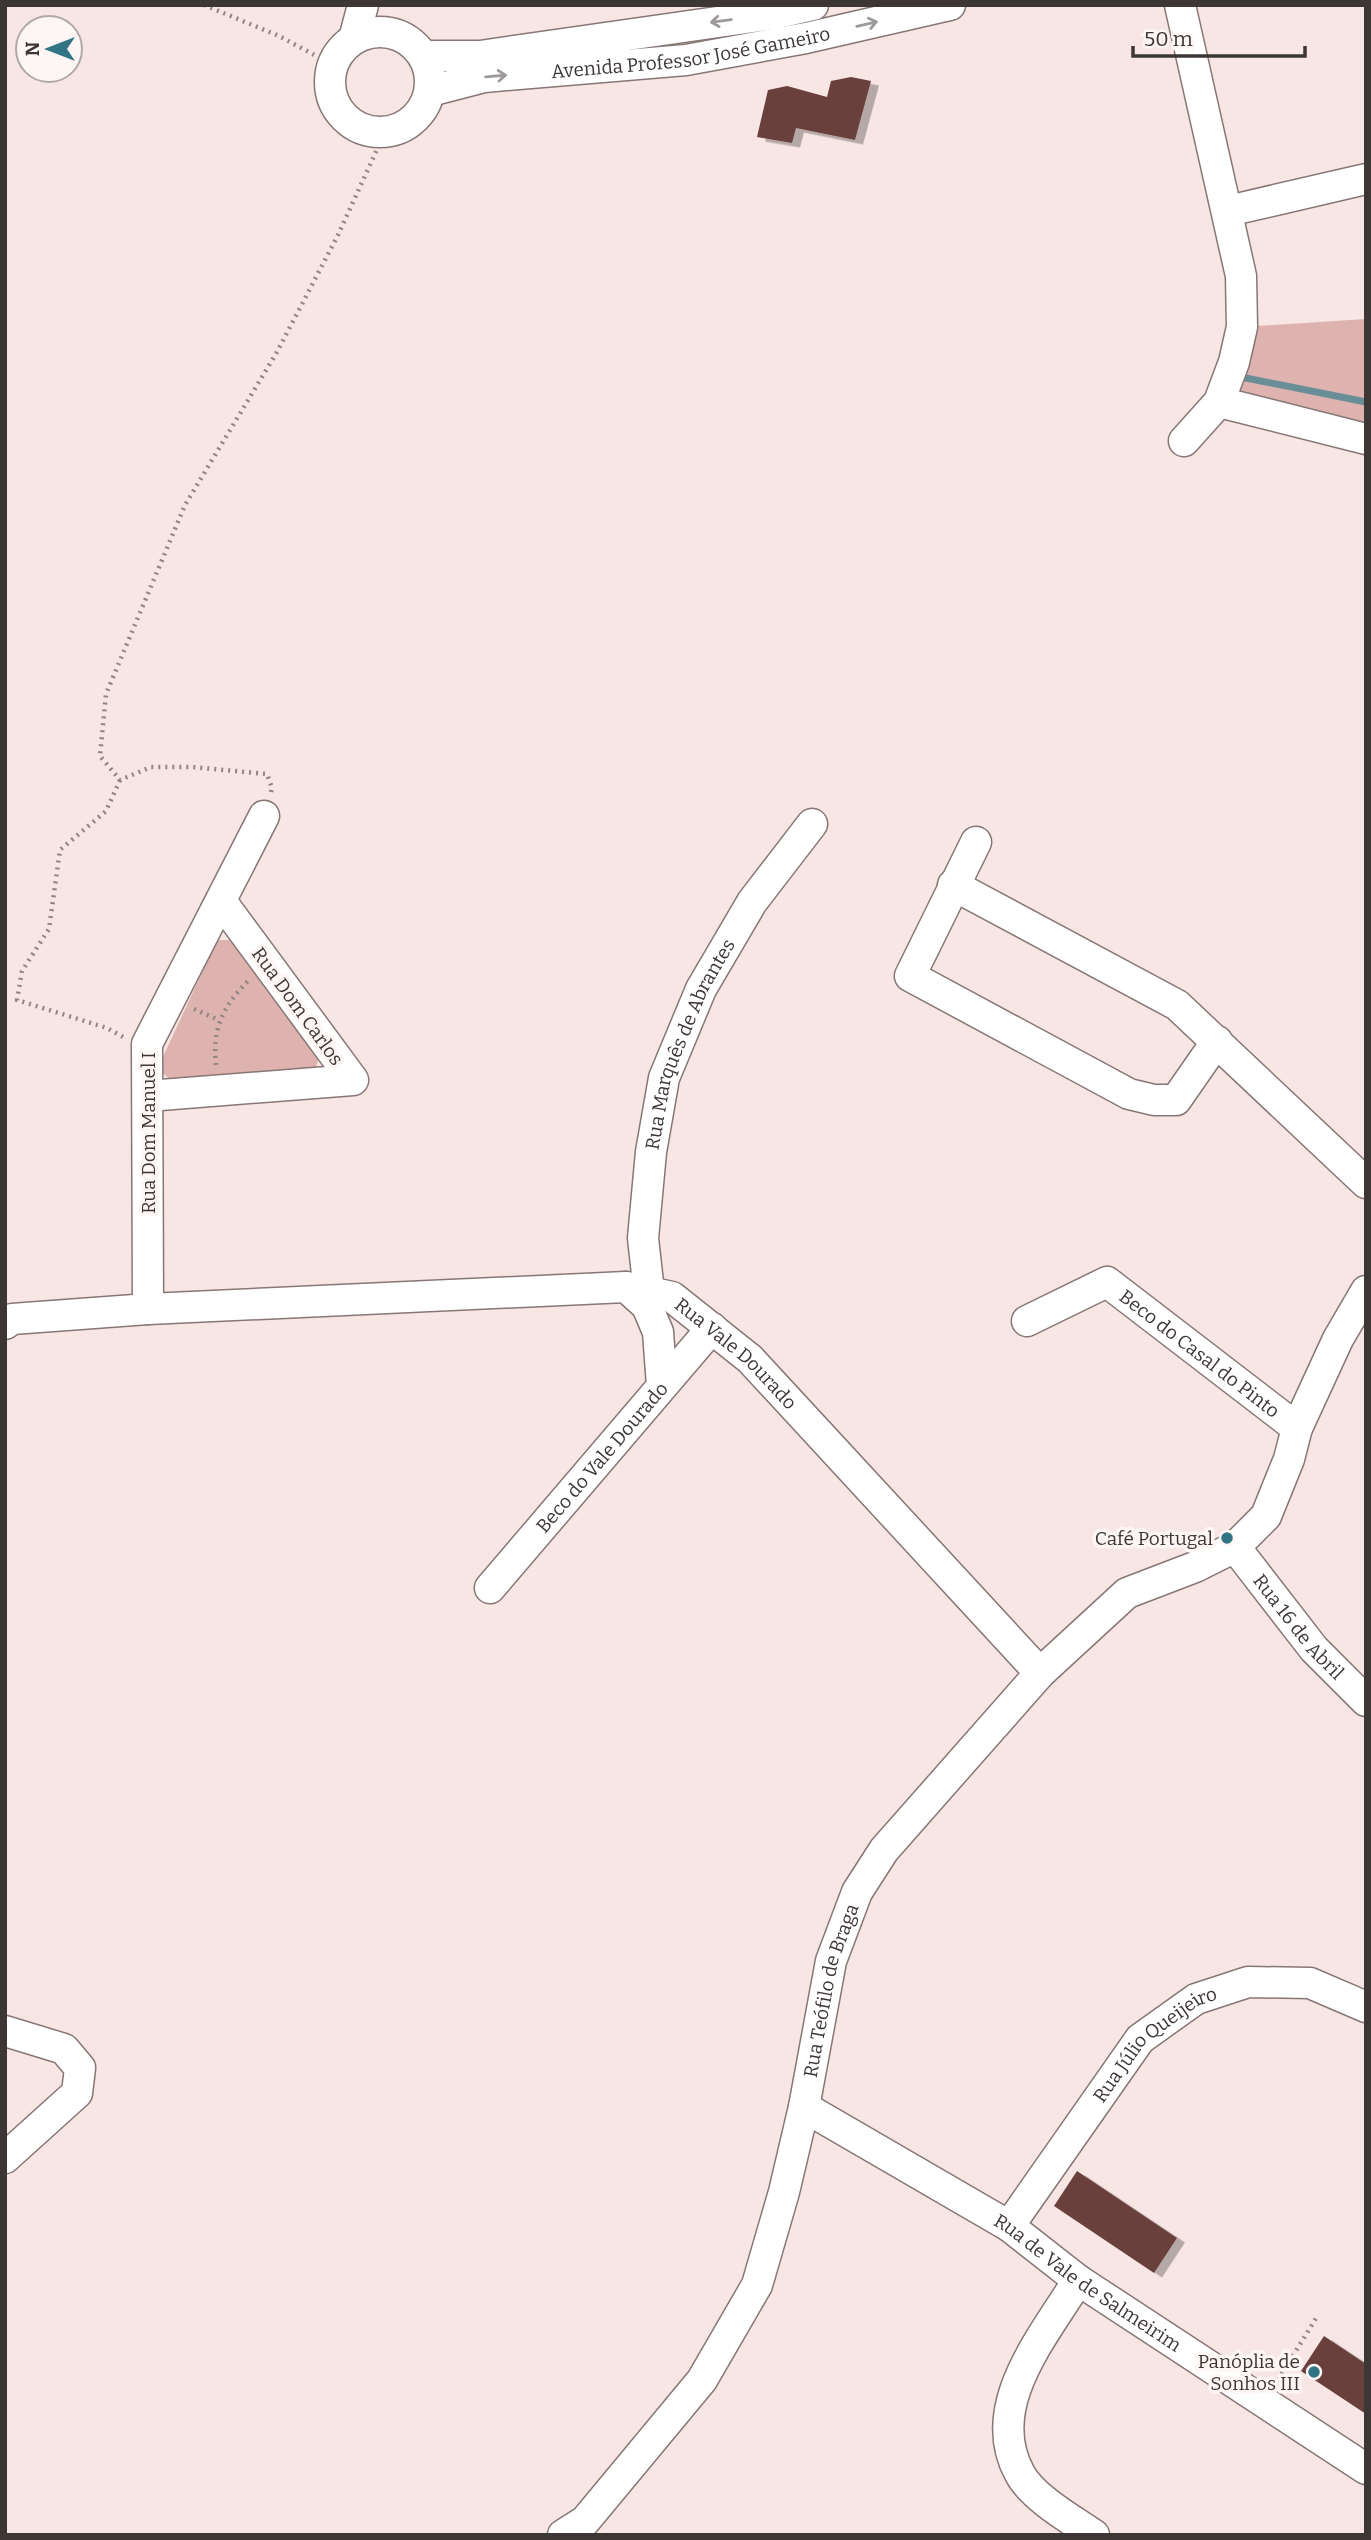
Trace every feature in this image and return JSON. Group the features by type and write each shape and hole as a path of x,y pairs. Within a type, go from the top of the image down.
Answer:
{"street":[{"path":"355,39 363,5"},
{"path":"380,5 394,34"},
{"name":"Avenida Professor José Gameiro","path":"423,55 480,56 774,14 813,5"},
{"name":"Avenida Professor José Gameiro","path":"430,91 484,77 686,60 806,38 950,5"},
{"path":"1180,5 1241,276 1242,327 1234,362 1219,401 1184,441"},
{"path":"381,32 394,34 415,46 423,55 428,67 430,91 416,118 404,127 385,132 360,128 347,120 338,109 330,80 333,65 342,50 355,39 381,32"},
{"path":"1228,211 1366,179"},
{"path":"1219,401 1366,439"},
{"name":"Rua Dom Manuel I","path":"148,1309 147,1044 264,816"},
{"name":"Rua Marquês de Abrantes","path":"637,1290 651,1152 664,1078 701,989 752,902 812,824"},
{"path":"976,842 910,976 1129,1094 1154,1100 1176,1100 1217,1041"},
{"path":"953,886 1177,1005 1366,1183"},
{"name":"Rua Dom Carlos","path":"148,1096 353,1080 221,901"},
{"name":"Beco do Casal do Pinto","path":"1027,1321 1107,1282 1297,1428"},
{"path":"637,1290 658,1332 662,1386"},
{"name":"Rua Vale Dourado","path":"5,1324 12,1320 148,1309 637,1290 672,1297 750,1359 1040,1673"},
{"name":"Rua Teófilo de Braga","path":"563,2535 585,2521 702,2379 757,2285 784,2192 804,2106 831,1961 856,1892 884,1850 1040,1673 1127,1593 1195,1567 1235,1547 1266,1516 1289,1459 1297,1428 1338,1339 1366,1291"},
{"name":"Beco do Vale Dourado","path":"490,1588 712,1328"},
{"name":"Rua 16 de Abril","path":"1235,1547 1314,1650 1366,1701"},
{"name":"Rua Júlio Queijeiro","path":"1009,2227 1140,2039 1196,1999 1248,1982 1310,1983 1366,2007"},
{"path":"5,2031 64,2049 80,2068 77,2093 5,2158"},
{"name":"Rua de Vale de Salmeirim","path":"804,2106 1009,2227 1079,2280 1366,2469"},
{"path":"1079,2280 1021,2373 1010,2403 1008,2422 1012,2451 1020,2475 1059,2511 1094,2535"}],"path":[{"path":"204,5 279,36 333,65"},
{"path":"120,780 100,756 106,694 185,505 277,352 338,235 385,132"},
{"path":"147,1050 107,1028 17,1000 22,971 48,929 60,850 106,811 120,780 151,767 192,767 267,774 272,788 264,816"},
{"path":"216,1067 214,1044 219,1020 228,1003 251,978"},
{"path":"187,1006 219,1020"},
{"path":"1265,2400 1318,2315"}],"shaded area":[{"path":"1366,319 1366,439 1219,402 1242,327"},
{"path":"217,940 232,940 319,1058 316,1067 174,1083 159,1070"}],"building":[{"path":"851,77 871,81 855,140 796,128 792,143 757,137 768,90 787,86 827,97 831,81"},
{"path":"1077,2171 1177,2238 1154,2273 1054,2206"},
{"path":"1324,2336 1366,2364 1366,2414 1301,2371"}],"waterway":[{"path":"1236,376 1366,402"}],"place":[{"name":"Café Portugal","path":"1227,1538"},
{"name":"Panóplia de Sonhos III","path":"1314,2372"}]}
